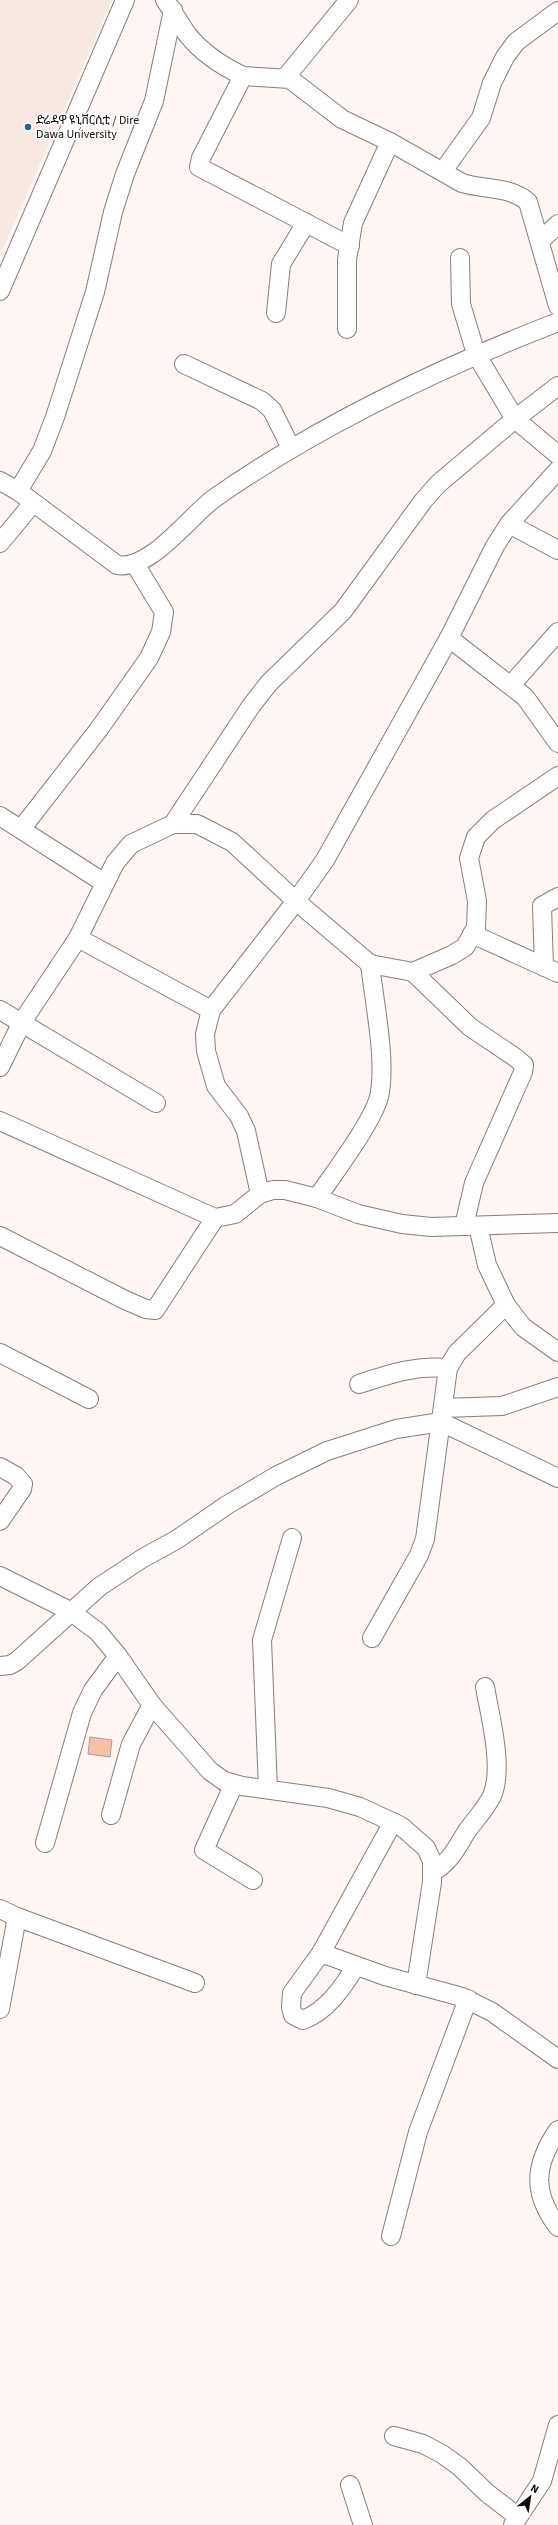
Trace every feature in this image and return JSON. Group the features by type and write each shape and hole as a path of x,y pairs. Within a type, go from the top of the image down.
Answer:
{"street":[{"path":"0,291 125,0"},
{"path":"286,78 349,0"},
{"path":"169,5 187,34 207,54 243,76 286,78 342,119 390,142 462,183 475,187 509,191 522,196 528,202 558,306"},
{"path":"18,491 42,452 55,417 95,292 113,212 125,174 154,101 169,5"},
{"path":"443,171 481,118 492,83 505,57 516,42 558,11"},
{"path":"243,76 201,158 199,167 350,246"},
{"path":"347,329 350,246 353,223 390,142"},
{"path":"276,313 281,264 306,223"},
{"path":"540,241 558,224"},
{"path":"460,258 461,304 476,354 515,419 558,455"},
{"path":"0,481 18,491 117,565 134,564 157,550 211,500 291,448 476,354 558,322"},
{"path":"184,364 262,401 272,410 291,448"},
{"path":"173,824 250,706 269,683 343,611 423,501 438,484 515,419 558,386"},
{"path":"260,1194 246,1131 239,1116 216,1086 206,1051 205,1034 212,1010 296,901 329,853 448,638 495,546 510,524 558,470"},
{"path":"0,544 33,503"},
{"path":"510,524 558,550"},
{"path":"22,828 141,671 161,632 164,612 134,564"},
{"path":"511,685 558,632"},
{"path":"448,638 525,697 558,743"},
{"path":"413,972 452,955 465,947 476,928 477,901 469,858 476,837 492,820 558,776"},
{"path":"0,816 22,828 103,882"},
{"path":"0,1067 22,1022 78,938 103,882 115,863 131,844 173,824 197,824 232,842 296,901 370,964 413,972 470,1027 524,1065 523,1072 474,1183 471,1226 486,1265 506,1305 523,1327 558,1352"},
{"path":"551,970 542,906 558,897"},
{"path":"472,934 551,970"},
{"path":"78,938 212,1010"},
{"path":"318,1198 371,1115 379,1097 380,1060 370,964"},
{"path":"0,1010 156,1103"},
{"path":"0,1121 215,1218 235,1214 260,1194 273,1190 285,1190 318,1198 358,1214 402,1224 471,1226 558,1223"},
{"path":"0,1236 125,1300 146,1309 155,1310 215,1218"},
{"path":"372,1638 419,1555 425,1539 448,1368 457,1353 506,1305"},
{"path":"0,1352 89,1399"},
{"path":"359,1384 398,1371 432,1367 448,1368"},
{"path":"0,1666 10,1665 17,1661 70,1611 117,1575 176,1540 227,1505 298,1463 327,1450 442,1415 502,1406 558,1387"},
{"path":"442,1415 558,1478"},
{"path":"0,1467 16,1476 23,1484 22,1489 0,1521"},
{"path":"268,1789 262,1640 292,1538"},
{"path":"0,1576 70,1611 98,1632 118,1656 152,1705 210,1772 224,1781 234,1784 328,1798 360,1807 401,1826 426,1848 432,1861 432,1872 416,1985"},
{"path":"45,1843 82,1713 93,1690 118,1656"},
{"path":"432,1872 443,1866 452,1856 492,1796 496,1764 485,1687"},
{"path":"112,1814 131,1744 152,1705"},
{"path":"234,1784 204,1850 253,1880"},
{"path":"356,1966 346,1982 326,2006 304,2020 293,2016 291,2007 292,1993 321,1953 393,1822"},
{"path":"0,1909 17,1917 195,1983"},
{"path":"0,2009 17,1917"},
{"path":"321,1953 416,1985 468,1999 492,2012 558,2059"},
{"path":"391,2236 418,2132 468,1999"},
{"path":"558,2130 542,2162 538,2178 540,2194 548,2215 558,2227"},
{"path":"394,2436 424,2444 442,2454 460,2467 515,2520 542,2481 558,2425"},
{"path":"350,2485 363,2525"}],"shaded area":[{"name":"ድሬዳዋ ዩኒቨርሲቲ / Dire Dawa University","path":"0,0 112,0 0,255"}],"building":[{"path":"90,1737 112,1740 110,1757 88,1754"}],"place":[{"name":"ድሬዳዋ ዩኒቨርሲቲ / Dire Dawa University","path":"28,127"}]}
